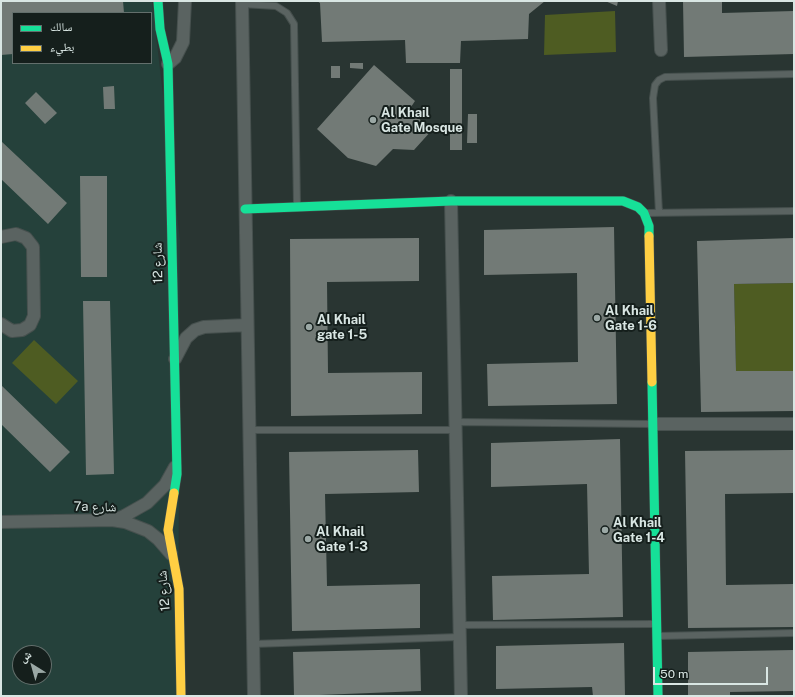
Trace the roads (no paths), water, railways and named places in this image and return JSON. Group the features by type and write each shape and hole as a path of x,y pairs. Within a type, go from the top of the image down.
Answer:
{"street":[{"name":"شارع 12","path":"158,1 160,29 168,64 177,462 176,487 168,530 170,548 174,559 179,589 181,696"},
{"path":"168,64 175,58 183,42 185,1"},
{"path":"659,1 661,50"},
{"path":"242,2 248,430 254,696"},
{"path":"245,209 451,201 623,200 635,205 644,214 649,226 658,696"},
{"path":"451,201 461,696"},
{"path":"1,237 11,234 22,236 30,242 33,247 34,316 30,325 22,330 12,331 1,324"},
{"path":"174,362 186,338 194,330 204,327 247,325"},
{"path":"653,424 794,424"},
{"name":"شارع 12","path":"112,520 124,516 147,503 165,485 177,462"},
{"name":"7a شارع","path":"1,522 112,520 137,526 148,531 167,548 174,559"}],"lane":[{"path":"242,2 276,6 287,13 294,24 297,206"},
{"path":"659,213 653,98 655,86 659,80 665,77 794,74"},
{"path":"644,214 794,211"},
{"path":"248,430 653,424"},
{"path":"254,644 459,631 656,624"},
{"path":"657,636 794,633"}],"place":[{"name":"Al Khail Gate Mosque","path":"373,120"},
{"name":"Al Khail Gate 1-6","path":"597,318"},
{"name":"Al Khail gate 1-5","path":"309,327"},
{"name":"Al Khail Gate 1-4","path":"605,530"},
{"name":"Al Khail Gate 1-3","path":"308,539"}]}
